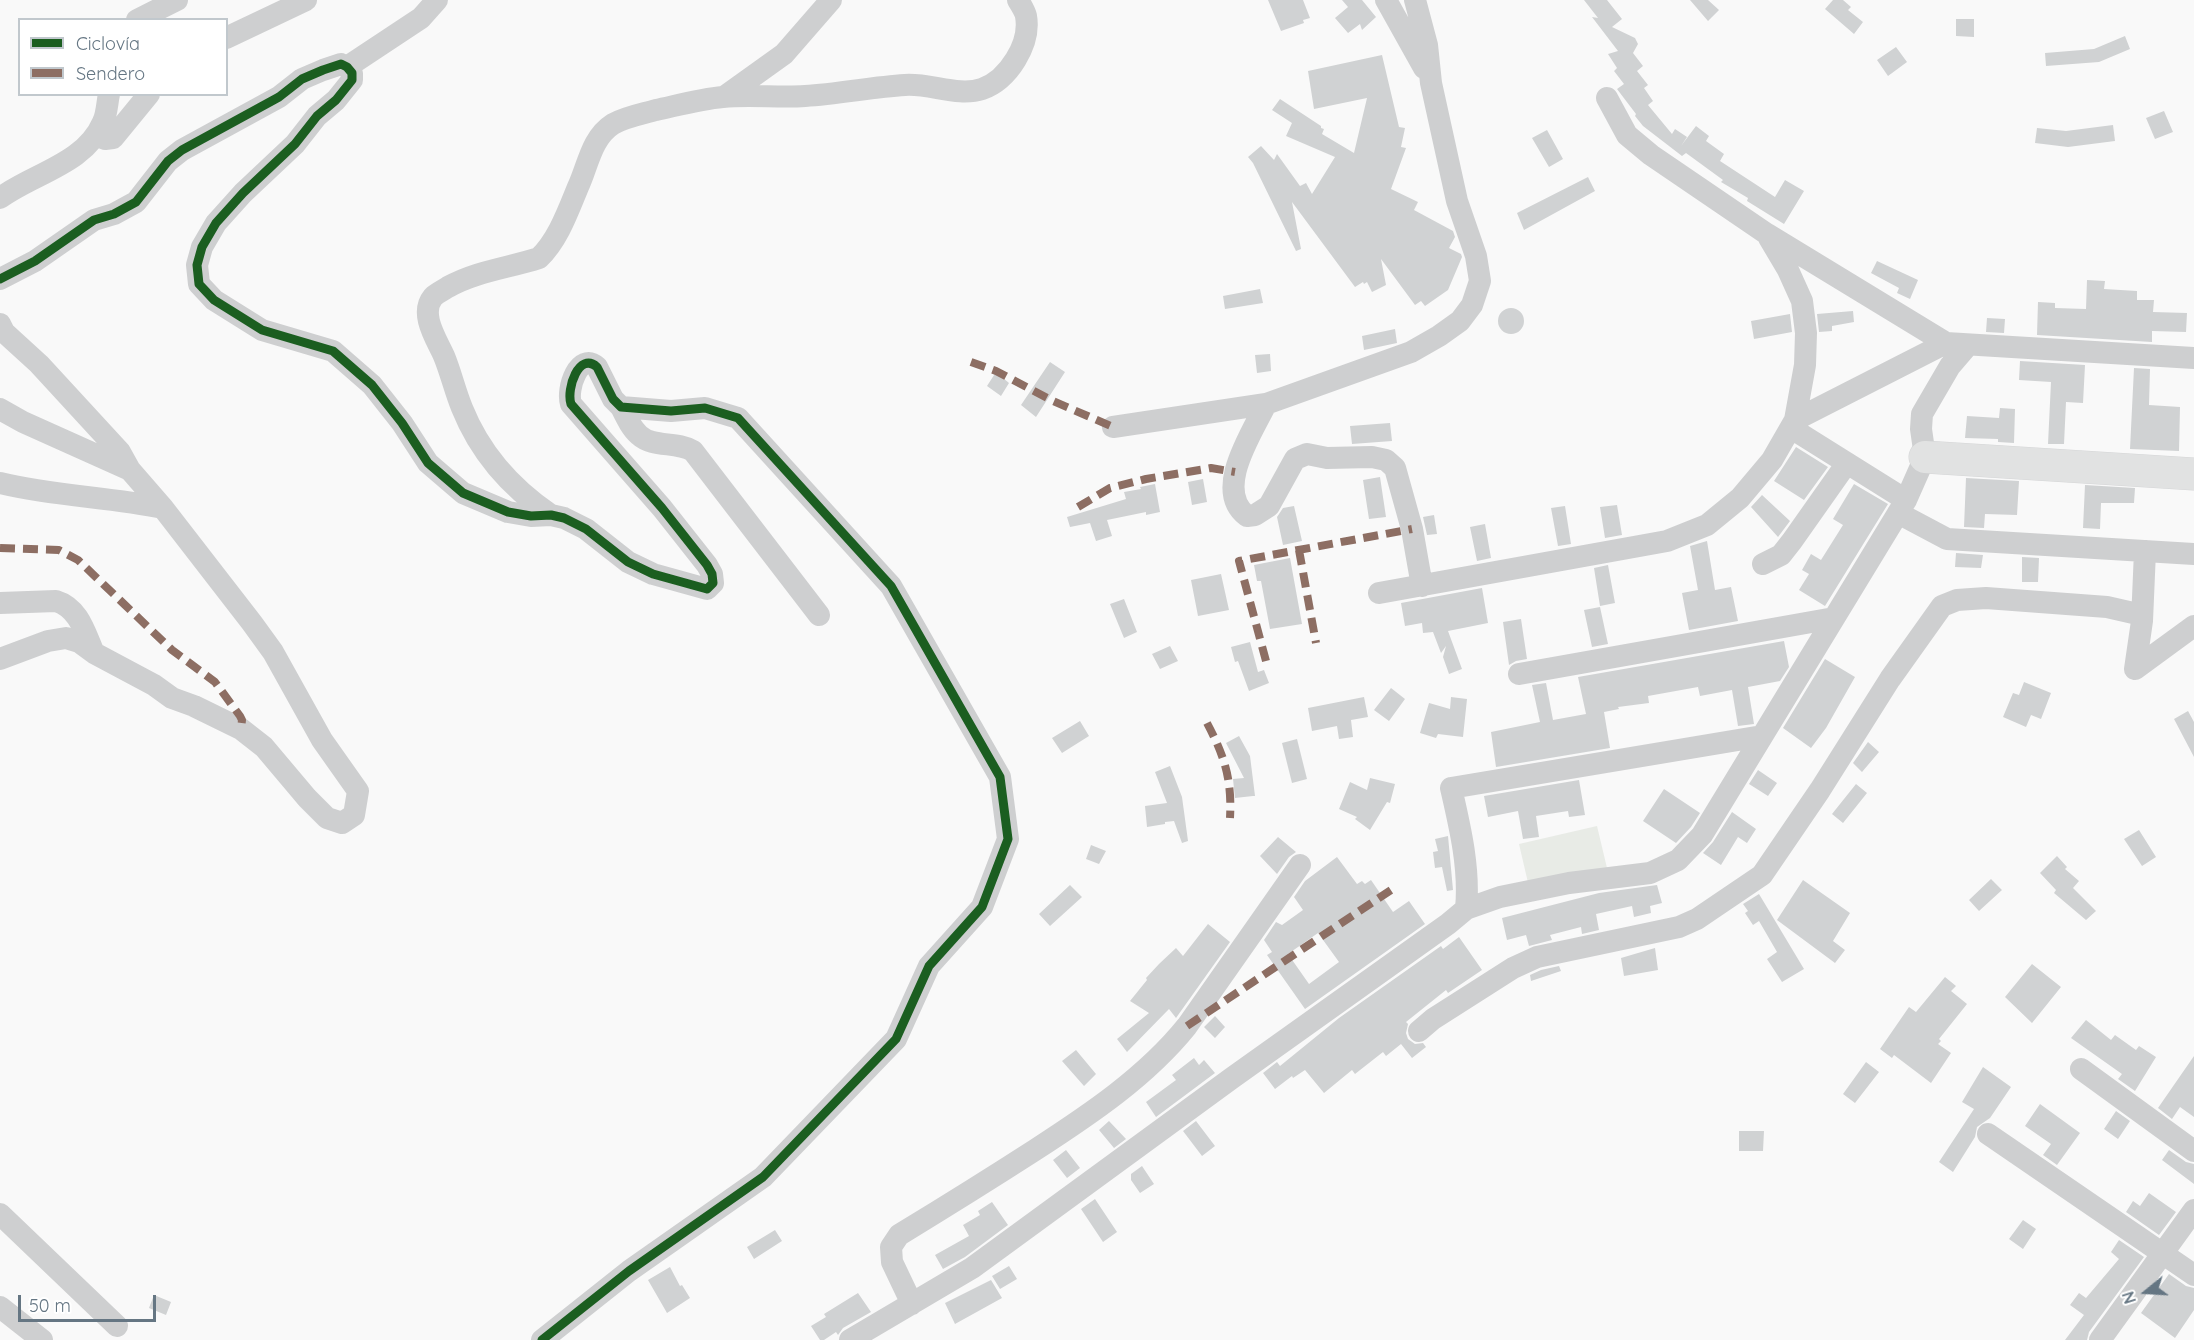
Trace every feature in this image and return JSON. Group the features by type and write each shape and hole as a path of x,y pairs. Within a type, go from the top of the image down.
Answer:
{"street":[{"path":"141,18 177,0"},
{"path":"228,37 306,0"},
{"path":"347,66 421,18 437,0"},
{"path":"724,97 784,54 831,0"},
{"path":"819,615 693,451 683,445 651,442 640,436 609,392 597,367 588,363 578,368 571,383 568,395 571,404 662,508 701,557 712,574 713,583 707,589 653,574 628,562 586,529 551,515 530,501 489,457 468,423 445,357 429,324 428,310 433,297 473,275 539,258 547,250 561,227 579,186 589,155 612,125 643,113 724,97 805,96 908,85 958,91 981,89 1003,78 1017,58 1026,33 1026,15 1018,0"},
{"path":"1386,0 1431,83"},
{"path":"1113,427 1266,404 1411,352 1460,321 1472,305 1480,281 1476,256 1457,201 1431,83 1427,45 1415,0"},
{"path":"0,279 35,261 94,220 114,214 136,202 168,160 182,150 279,98 302,79 341,64 347,66 352,74 352,80 336,100 317,116 296,144 243,193 216,223 202,248 197,265 199,284 214,300 262,330 333,351 372,386 402,423 428,463 463,493 508,512 531,516 551,515"},
{"path":"0,198 13,188 66,162 81,151 96,135 104,120 109,96"},
{"path":"96,135 105,139 113,138 147,96"},
{"path":"1607,98 1627,135 1651,155 1767,234 1957,344 2194,358"},
{"path":"1379,594 1667,541 1707,525 1740,498 1772,460 1793,424 1805,365 1806,333 1802,301 1788,270 1767,234"},
{"path":"0,324 4,332 39,364 120,452 130,470 163,508 273,652 322,740 358,791 354,814 342,823 327,818 264,747 241,729 172,698 154,685 94,653 79,642 66,638 48,641 0,659"},
{"path":"1793,424 1957,344"},
{"path":"850,1340 972,1268 1466,909 1500,897 1558,885 1650,873 1678,860 1702,835 1902,506 1925,457 1921,429 1922,414 1957,344"},
{"path":"1266,404 1236,467 1232,494 1240,511 1246,516 1255,516 1269,506 1295,459 1307,454 1327,458 1386,460 1395,468 1412,529 1422,586"},
{"path":"542,1340 629,1271 763,1177 896,1039 929,966 982,907 1008,839 1000,777 891,586 738,418 705,408 672,411 621,407"},
{"path":"0,409 23,422 130,470"},
{"path":"1793,424 1947,539 2194,554"},
{"path":"1925,457 2194,474"},
{"path":"1763,564 1781,555 1847,463"},
{"path":"0,483 112,502 133,502 163,508"},
{"path":"2145,551 2142,615 2135,669 2194,626"},
{"path":"1419,1031 1433,1019 1513,968 1537,957 1679,927 1697,919 1762,875 1817,795 1890,679 1942,606 1957,600 1986,598 2107,607 2142,615"},
{"path":"0,603 56,601 63,603 72,610 81,623 94,653"},
{"path":"1519,674 1834,618"},
{"path":"1466,909 1468,889 1466,866 1451,788 1762,736"},
{"path":"912,1304 892,1262 891,1247 899,1235 1064,1131 1109,1099 1166,1051 1187,1026 1300,865"},
{"path":"2081,1069 2194,1151"},
{"path":"1988,1134 2194,1275"},
{"path":"2100,1340 2194,1210"},
{"path":"0,1214 117,1326"},
{"path":"0,1307 42,1340"}],"shaded area":[{"path":"1597,826 1607,868 1529,887 1519,844"}],"building":[{"path":"1268,0 1303,0 1310,18 1303,20 1304,23 1281,31"},
{"path":"1342,0 1362,0 1376,17 1362,30 1360,24 1348,33 1335,18 1348,7"},
{"path":"1584,0 1607,0 1622,19 1612,27 1635,38 1638,44 1633,53 1643,66 1637,71 1648,85 1644,88 1653,101 1648,105 1672,134 1675,129 1687,137 1681,146 1696,126 1709,136 1706,141 1724,154 1720,161 1775,197 1785,180 1804,191 1784,224 1747,201 1748,198 1721,182 1723,180 1686,153 1682,156 1643,126 1617,89 1624,84 1614,71 1617,68 1608,54 1618,51 1592,17 1598,18"},
{"path":"1690,0 1708,0 1719,10 1708,21"},
{"path":"1833,0 1843,0 1851,7 1848,10 1863,22 1854,34 1825,9"},
{"path":"1956,19 1974,19 1974,37 1956,36"},
{"path":"2125,36 2130,49 2099,62 2046,66 2045,53 2094,49"},
{"path":"1896,47 1907,62 1888,76 1877,60"},
{"path":"1382,55 1399,127 1405,128 1401,147 1406,148 1391,189 1418,202 1414,210 1453,231 1455,237 1449,248 1461,254 1462,257 1448,290 1425,306 1421,301 1415,305 1381,259 1386,285 1372,292 1367,282 1355,287 1292,202 1301,249 1296,251 1248,157 1261,146 1274,160 1277,154 1300,186 1306,183 1312,194 1335,157 1286,136 1292,123 1272,110 1280,99 1321,126 1324,129 1322,134 1354,153 1367,98 1314,109 1308,71"},
{"path":"2164,111 2173,132 2155,139 2146,118"},
{"path":"2113,125 2115,141 2068,147 2035,143 2037,128 2066,131"},
{"path":"1547,130 1563,159 1549,167 1532,138"},
{"path":"1588,177 1595,191 1524,230 1517,213"},
{"path":"1877,261 1918,280 1910,299 1897,293 1899,288 1871,273"},
{"path":"2087,280 2105,281 2104,289 2137,291 2137,300 2154,300 2153,312 2187,313 2186,332 2152,331 2152,342 2037,335 2038,302 2055,303 2055,308 2086,309"},
{"path":"1260,289 1263,303 1225,309 1223,296"},
{"path":"1511,308 1520,312 1524,321 1520,330 1511,334 1502,330 1498,321 1502,312"},
{"path":"1853,311 1854,322 1832,326 1832,331 1819,332 1817,314"},
{"path":"1790,314 1792,332 1754,339 1751,321"},
{"path":"1987,318 2005,319 2004,333 1986,332"},
{"path":"1395,329 1397,343 1364,350 1362,336"},
{"path":"1270,354 1271,371 1257,373 1255,355"},
{"path":"2020,361 2085,365 2083,403 2066,402 2064,444 2048,444 2051,382 2019,380"},
{"path":"1050,362 1065,372 1036,417 1021,405"},
{"path":"2134,368 2150,369 2149,405 2180,407 2179,451 2130,449"},
{"path":"996,372 1009,383 1001,396 987,386"},
{"path":"2000,408 2015,409 2014,443 1998,442 1998,439 1965,438 1967,416 1999,418"},
{"path":"1390,423 1392,441 1352,444 1350,426"},
{"path":"1796,447 1828,467 1804,500 1774,481"},
{"path":"1380,477 1386,517 1369,519 1363,480"},
{"path":"1966,478 2019,481 2017,515 1985,514 1984,528 1964,527"},
{"path":"1203,479 1207,502 1192,505 1188,482"},
{"path":"1155,484 1160,512 1146,515 1146,512 1107,520 1112,536 1096,541 1090,523 1070,527 1067,517 1126,499 1124,492"},
{"path":"1854,484 1888,504 1825,606 1799,590 1809,574 1802,570 1811,554 1821,560 1843,525 1833,519"},
{"path":"2085,485 2135,488 2134,503 2101,503 2100,529 2083,528"},
{"path":"1762,495 1790,521 1778,537 1751,507"},
{"path":"1617,505 1622,535 1605,538 1600,507"},
{"path":"1294,506 1302,541 1283,545 1277,517 1283,508"},
{"path":"1565,506 1571,544 1558,546 1551,508"},
{"path":"1434,515 1437,534 1427,535 1423,517"},
{"path":"1485,524 1491,558 1477,561 1470,527"},
{"path":"1707,541 1715,590 1731,587 1738,621 1689,630 1682,593 1698,590 1690,546"},
{"path":"1956,553 1983,555 1981,568 1955,567"},
{"path":"2022,557 2039,558 2038,582 2022,582"},
{"path":"1290,558 1302,624 1270,629 1261,581 1257,581 1254,565"},
{"path":"1608,565 1615,603 1600,606 1594,568"},
{"path":"1221,574 1229,610 1198,616 1191,580"},
{"path":"1482,588 1488,623 1448,631 1462,669 1449,674 1443,657 1446,646 1441,653 1433,632 1423,633 1422,623 1405,626 1401,603"},
{"path":"1124,599 1137,632 1124,638 1110,604"},
{"path":"1600,607 1608,644 1592,647 1584,610"},
{"path":"1521,619 1527,659 1509,665 1503,622"},
{"path":"1784,641 1789,667 1780,681 1748,687 1754,724 1738,726 1732,690 1700,696 1698,687 1648,696 1649,703 1618,707 1619,709 1604,712 1610,748 1496,767 1491,732 1540,722 1532,685 1546,683 1553,720 1586,714 1578,677"},
{"path":"1250,642 1258,672 1264,670 1269,683 1249,691 1238,661 1235,662 1231,647"},
{"path":"1170,646 1178,661 1160,669 1152,654"},
{"path":"1825,659 1855,677 1826,728 1811,748 1783,728"},
{"path":"2024,682 2051,693 2041,719 2031,715 2026,727 2003,717 2013,693 2019,695"},
{"path":"1391,688 1405,699 1389,721 1374,710"},
{"path":"1364,697 1368,717 1351,720 1353,737 1339,739 1337,726 1312,731 1308,708"},
{"path":"1451,697 1467,699 1463,737 1438,734 1436,738 1420,733 1429,703 1450,709"},
{"path":"2188,711 2194,722 2194,757 2174,719"},
{"path":"1080,721 1089,736 1062,753 1052,738"},
{"path":"1239,736 1250,756 1255,796 1235,798 1233,779 1244,778 1226,743"},
{"path":"1297,739 1307,779 1292,783 1282,743"},
{"path":"1868,742 1879,752 1862,772 1853,763"},
{"path":"1170,766 1182,797 1188,841 1182,843 1174,821 1147,827 1145,806 1167,803 1155,772"},
{"path":"1758,770 1777,783 1768,796 1749,784"},
{"path":"1370,778 1395,784 1390,803 1387,802 1370,830 1355,819 1357,817 1339,809 1350,782 1367,790"},
{"path":"1579,780 1585,815 1569,817 1568,811 1536,816 1539,837 1523,839 1518,811 1488,817 1484,796"},
{"path":"1856,784 1867,793 1843,823 1832,814"},
{"path":"1664,789 1700,813 1676,843 1643,821"},
{"path":"1732,812 1756,829 1747,843 1738,837 1721,865 1703,853 1713,842"},
{"path":"2139,830 2156,857 2142,866 2124,839"},
{"path":"1448,836 1453,890 1447,891 1442,867 1435,868 1433,852 1438,851 1435,839"},
{"path":"1278,837 1296,852 1289,857 1277,874 1260,856"},
{"path":"1091,845 1106,851 1099,864 1086,859"},
{"path":"2057,856 2067,867 2065,869 2079,881 2073,888 2096,911 2086,920 2054,893 2056,890 2040,873"},
{"path":"1337,857 1357,884 1362,881 1365,884 1371,880 1393,912 1409,901 1425,924 1305,1009 1267,955 1272,952 1264,940 1276,922 1282,925 1303,910 1294,897 1305,881","holes":["1318,933 1339,962 1309,984 1288,954"]},
{"path":"1991,879 2002,890 1979,911 1969,900"},
{"path":"1803,880 1850,913 1833,941 1845,950 1835,963 1777,920"},
{"path":"1070,885 1082,897 1050,926 1039,914"},
{"path":"1657,885 1662,903 1650,906 1651,913 1634,917 1632,906 1596,914 1599,930 1582,934 1581,927 1550,935 1552,940 1529,946 1526,935 1507,940 1502,918 1599,893"},
{"path":"1759,894 1804,969 1782,982 1767,959 1777,952 1759,921 1753,925 1745,913 1748,911 1743,904"},
{"path":"1208,924 1230,942 1176,1018 1169,1009 1127,1052 1117,1039 1149,1013 1130,1001 1159,964 1176,948 1183,956"},
{"path":"1459,937 1482,970 1448,993 1446,990 1406,1022 1408,1039 1415,1044 1423,1043 1426,1047 1412,1058 1401,1044 1386,1056 1383,1052 1355,1074 1352,1070 1324,1093 1305,1070 1293,1078 1292,1076 1275,1089 1263,1073 1277,1062 1280,1066 1339,1018 1441,946 1443,949"},
{"path":"1655,948 1658,970 1624,976 1621,958"},
{"path":"2032,964 2061,987 2032,1023 2005,997"},
{"path":"1559,966 1561,971 1531,981 1530,975"},
{"path":"1945,977 1956,986 1951,991 1967,1004 1939,1039 1941,1041 1938,1044 1951,1053 1931,1083 1894,1055 1892,1058 1880,1049 1909,1007 1916,1012"},
{"path":"1215,1016 1225,1027 1215,1038 1204,1027"},
{"path":"2086,1020 2111,1040 2115,1035 2136,1050 2139,1046 2156,1057 2135,1091 2118,1079 2122,1074 2071,1038"},
{"path":"1076,1050 1096,1074 1084,1086 1062,1061"},
{"path":"2194,1056 2194,1117 2180,1107 2172,1119 2158,1108"},
{"path":"1194,1058 1199,1065 1204,1060 1215,1073 1156,1117 1146,1102 1176,1080 1172,1075"},
{"path":"1866,1062 1879,1072 1855,1103 1843,1094"},
{"path":"1983,1067 2011,1087 1990,1118 1977,1127 1975,1137 1953,1172 1939,1162 1974,1109 1962,1102"},
{"path":"2040,1104 2080,1133 2057,1165 2043,1155 2051,1144 2025,1126"},
{"path":"2116,1111 2130,1121 2118,1139 2104,1129"},
{"path":"1109,1121 1126,1139 1114,1148 1099,1130"},
{"path":"1196,1121 1215,1146 1202,1156 1183,1131"},
{"path":"1739,1131 1764,1131 1763,1151 1739,1151"},
{"path":"1066,1150 1080,1168 1067,1178 1053,1160"},
{"path":"2169,1150 2186,1162 2194,1164 2194,1184 2162,1160"},
{"path":"1142,1166 1154,1184 1140,1193 1131,1180 1131,1174"},
{"path":"2149,1193 2176,1212 2159,1235 2126,1212 2133,1201 2140,1206"},
{"path":"1095,1199 1117,1232 1103,1242 1081,1209"},
{"path":"992,1202 1008,1225 965,1257 943,1269 935,1255 969,1236 963,1225 980,1215 978,1211"},
{"path":"2023,1220 2036,1229 2023,1249 2009,1239"},
{"path":"775,1230 782,1241 754,1259 747,1247"},
{"path":"2119,1240 2144,1257 2089,1332 2087,1340 2065,1340 2084,1315 2070,1305 2079,1293 2086,1298 2119,1259 2111,1252"},
{"path":"1009,1266 1017,1279 1000,1289 992,1276"},
{"path":"670,1267 680,1286 682,1285 690,1298 667,1313 648,1280"},
{"path":"2169,1274 2186,1286 2194,1288 2194,1310 2175,1338 2141,1313"},
{"path":"991,1280 1002,1298 955,1324 945,1303"},
{"path":"858,1293 871,1312 843,1328 838,1335 836,1332 820,1340 811,1326 826,1317 824,1314"},
{"path":"154,1295 171,1302 166,1315 149,1308"}],"marked path":[{"path":"971,362 996,371 1053,401 1113,427"},
{"path":"1078,507 1110,488 1146,479 1211,468 1235,472"},
{"path":"1266,661 1239,561 1412,529"},
{"path":"0,548 59,550 78,560 172,650 215,682 240,716 241,729"},
{"path":"1299,550 1316,643"},
{"path":"1207,723 1226,769 1230,792 1230,818"},
{"path":"1187,1026 1394,888"}],"cycle path":[{"path":"0,279 35,261 94,220 114,214 136,202 168,161 182,150 279,97 302,79 341,64 352,73 352,80 336,100 317,116 295,144 243,193 216,223 202,247 197,265 199,284 214,300 262,330 333,351 372,385 402,423 428,463 463,493 508,512 564,518 586,529 628,562 653,574 707,589 713,583 712,574 707,565 662,508 571,404 570,390 575,374 585,364 591,363 597,367 613,399 621,407 671,411 705,408 738,418 891,586 1000,777 1008,839 982,907 929,966 896,1039 763,1177 629,1271 542,1340"}]}
